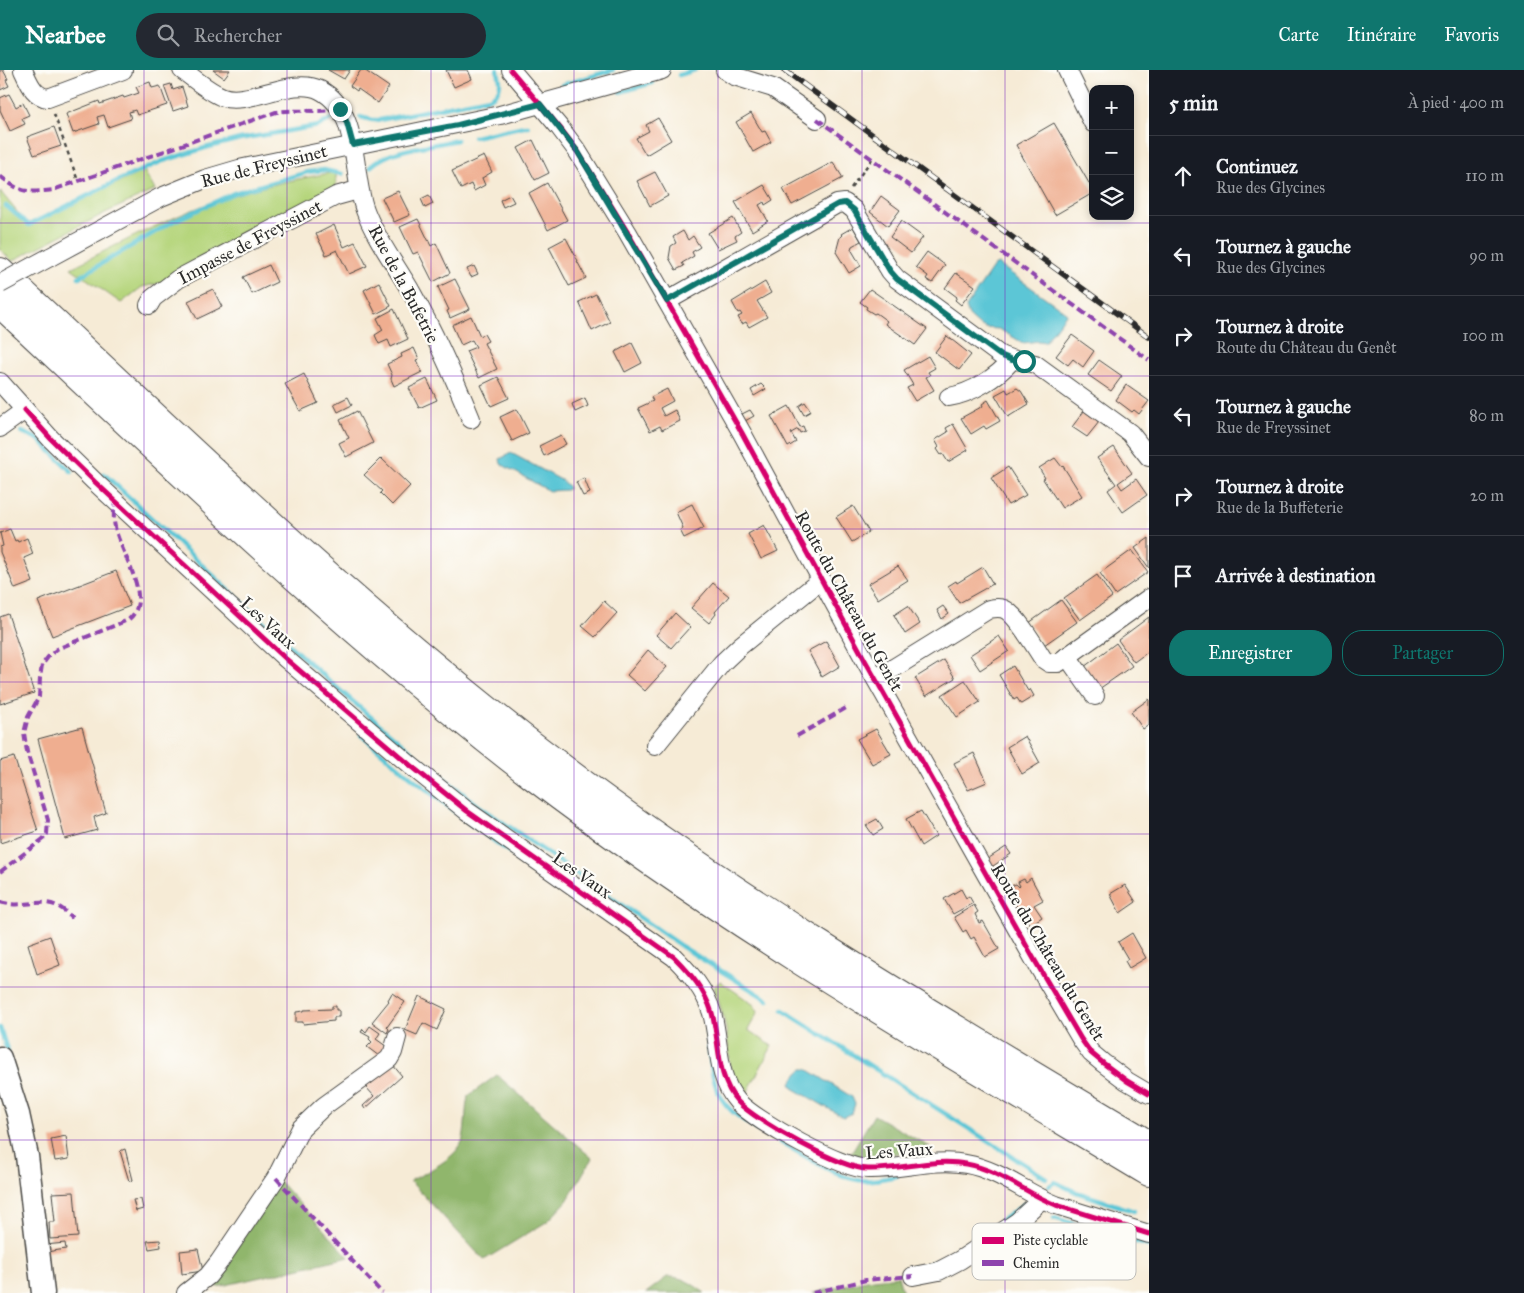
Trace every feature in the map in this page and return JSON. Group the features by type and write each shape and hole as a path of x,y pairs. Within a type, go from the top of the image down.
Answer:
{"highway":[{"path":"0,272 210,468 351,596 547,758 649,833 804,936 1149,1145"},
{"path":"0,303 336,613 440,702 534,776 636,851 792,956 1149,1172"}],"street":[{"path":"23,70 33,90 37,94 48,98 123,70"},
{"name":"Rue de la Bufetrie","path":"182,70 225,98 244,97 309,86 320,90 340,109 347,123 353,145 358,190 372,225 415,298 460,391 471,419"},
{"name":"Route du Château du Genêt","path":"512,70 578,152 667,301 742,433 876,679 1081,1039 1091,1053 1103,1063 1127,1081 1149,1094"},
{"name":"Rue de Freyssinet","path":"0,284 161,197 206,179 248,166 458,125 662,70"},
{"path":"725,70 734,76 773,88 817,119"},
{"path":"1067,70 1089,115"},
{"name":"Impasse de Freyssinet","path":"149,305 153,298 178,279 336,196 358,190"},
{"path":"667,301 838,204 845,203 854,210 890,271 897,279 1000,355 1012,360 1036,364 1130,433 1149,457"},
{"path":"949,397 963,395 995,376 1012,360"},
{"name":"Les Vaux","path":"0,382 51,439 95,482 293,665 410,765 467,811 674,957 700,986 708,1001 725,1078 730,1091 747,1111 778,1130 846,1165 859,1169 934,1162 970,1164 990,1170 1042,1199 1115,1223"},
{"path":"0,428 25,410"},
{"path":"655,746 722,664 740,646 821,580"},
{"path":"876,679 989,609 998,607 1006,609 1013,615 1043,659 1049,663 1058,662 1149,598"},
{"path":"1066,656 1095,696"},
{"path":"186,1293 208,1276 219,1262 276,1178 302,1128 324,1106 389,1059 397,1037"},
{"path":"0,1058 18,1114 27,1156 43,1293"},
{"path":"1016,1223 1042,1199"},
{"name":"Les Vaux","path":"1136,1230 1149,1234"},
{"path":"913,1276 939,1271 972,1252"}],"path":[{"path":"48,98 78,181"},
{"path":"845,203 850,190 872,159"}],"green space":[{"path":"144,171 155,190 107,212 12,261 0,249 0,191 27,224"},
{"path":"336,172 336,196 178,279 142,287 121,303 71,268 119,243 218,200 268,186"},
{"path":"720,981 754,1005 758,1012 748,1030 772,1046 747,1093 744,1095 732,1075 725,1024 715,990 715,986"},
{"path":"497,1075 592,1158 567,1201 548,1221 484,1260 410,1181 441,1164 460,1146 465,1129 468,1096"},
{"path":"874,1115 930,1147 867,1159 860,1158 851,1153"},
{"path":"276,1178 349,1257 217,1287 208,1276"},
{"path":"898,1276 903,1293 813,1293 866,1280"},
{"path":"667,1277 683,1279 705,1293 646,1293"}],"water":[{"path":"998,264 1067,313 1045,342 1023,343 999,329 986,328 979,325 969,316 966,307 994,266"},
{"path":"511,453 561,480 569,487 567,490 549,491 501,464 500,459"},
{"path":"803,1069 807,1069 852,1097 855,1104 852,1113 843,1117 793,1088 791,1083"}],"building":[{"path":"0,70 3,70 8,79 6,80 9,86 0,90"},
{"path":"213,70 230,70 224,78"},
{"path":"328,70 350,70 344,79"},
{"path":"361,70 364,70 389,87 378,103 358,89 357,91 350,86"},
{"path":"446,70 468,70 472,79 454,87"},
{"path":"150,82 152,88 160,86 167,105 137,115 135,110 129,112 131,119 108,127 104,115 97,117 99,124 73,133 66,114 99,101 100,104 139,93 136,87"},
{"path":"171,84 173,90 182,87 188,106 173,111 164,86"},
{"path":"9,94 16,107 23,103 29,115 22,118 25,124 10,131 0,110 0,98"},
{"path":"751,113 762,132 765,131 771,142 753,152 736,122"},
{"path":"658,118 671,140 646,155 636,138 649,131 646,125"},
{"path":"1054,123 1089,183 1089,195 1055,215 1016,145"},
{"path":"54,127 61,146 34,155 27,137"},
{"path":"533,140 549,173 535,180 518,148"},
{"path":"484,156 492,172 482,178 485,185 474,191 471,184 461,189 452,171"},
{"path":"833,162 843,178 792,205 783,189"},
{"path":"655,172 668,196 650,206 637,181"},
{"path":"547,183 567,220 548,230 529,193"},
{"path":"764,185 773,200 765,205 764,202 759,205 768,221 752,231 735,202"},
{"path":"398,191 410,215 394,222 382,198"},
{"path":"429,195 433,204 425,208 421,199"},
{"path":"510,195 514,202 503,207 500,200"},
{"path":"881,196 900,210 888,226 870,212"},
{"path":"733,218 741,232 735,236 737,240 718,249 708,233"},
{"path":"418,219 431,246 436,243 450,273 433,282 418,252 413,254 400,227"},
{"path":"901,221 923,237 911,253 890,237"},
{"path":"334,225 344,247 355,242 367,266 349,274 337,250 326,255 316,234"},
{"path":"853,227 861,241 852,246 851,249 861,266 849,273 836,252 841,234"},
{"path":"683,231 688,240 693,236 700,247 692,252 694,256 682,263 684,266 676,270 669,258 671,246 676,243 673,237"},
{"path":"566,238 586,278 569,286 549,247"},
{"path":"927,252 945,265 932,283 926,279 928,276 916,267"},
{"path":"269,265 277,282 252,294 243,277"},
{"path":"474,266 478,274 471,277 467,269"},
{"path":"956,273 975,286 961,305 955,300 957,297 945,288"},
{"path":"455,279 470,309 450,318 447,311 449,310 438,287"},
{"path":"379,282 391,306 376,314 364,290"},
{"path":"765,282 771,293 757,301 767,317 749,327 746,322 742,324 738,317 742,315 740,312 738,313 732,302"},
{"path":"213,289 222,307 197,319 188,301"},
{"path":"870,289 927,329 915,345 885,324 887,321 866,309 867,307 860,302"},
{"path":"596,294 610,322 592,331 579,302"},
{"path":"394,309 408,339 391,347 388,340 379,344 375,335 383,330 377,318"},
{"path":"471,316 480,336 484,334 488,341 484,343 497,369 479,378 466,351 476,347 472,340 461,345 452,325"},
{"path":"1072,335 1094,351 1083,367 1073,359 1068,365 1056,356"},
{"path":"947,336 971,355 959,370 935,352"},
{"path":"632,343 642,363 625,372 615,352"},
{"path":"414,348 419,359 416,360 422,372 394,386 387,364 402,357 401,354"},
{"path":"928,356 935,368 928,372 930,375 926,377 934,390 915,401 907,388 913,385 904,370"},
{"path":"1099,360 1122,376 1111,391 1088,375"},
{"path":"304,374 318,403 300,411 285,384"},
{"path":"498,377 509,398 491,406 481,385"},
{"path":"427,379 437,400 419,408 409,388"},
{"path":"761,384 766,389 754,396 751,390"},
{"path":"1126,385 1149,401 1139,414 1134,410 1132,412 1116,400"},
{"path":"1017,388 1029,404 1008,417 995,395 1006,389 1008,393"},
{"path":"667,389 673,401 660,408 664,416 675,410 680,421 662,430 660,426 650,431 638,408 653,401 651,397"},
{"path":"348,397 352,405 338,412 334,404"},
{"path":"585,398 588,406 575,412 572,404"},
{"path":"988,400 1000,421 986,429 984,426 971,434 961,418 983,406 982,404"},
{"path":"805,402 811,411 804,415 799,406"},
{"path":"789,406 800,427 803,426 805,431 800,433 798,429 791,433 796,442 788,447 771,416"},
{"path":"517,409 529,433 512,441 500,417"},
{"path":"750,410 754,416 745,421 742,414"},
{"path":"357,411 373,443 346,457 339,443 349,438 340,420"},
{"path":"1084,411 1099,422 1087,437 1072,427"},
{"path":"953,424 968,450 948,462 937,449 939,447 935,440 948,432 946,428"},
{"path":"561,435 566,444 544,456 539,446"},
{"path":"1114,447 1132,473 1118,483 1122,489 1136,479 1147,495 1123,512 1108,490 1116,484 1097,458"},
{"path":"381,458 410,486 392,505 380,493 382,491 364,475"},
{"path":"1055,458 1063,466 1082,496 1062,508 1043,479 1045,478 1039,468"},
{"path":"1008,467 1026,495 1008,505 991,478"},
{"path":"584,478 590,493 583,496 576,482"},
{"path":"692,504 704,528 684,538 680,530 683,528 676,512"},
{"path":"853,506 869,532 852,542 836,517"},
{"path":"764,525 778,551 761,559 748,534"},
{"path":"10,529 15,541 17,540 18,542 27,538 33,554 24,558 33,582 15,589 0,552 0,547 3,546 0,533"},
{"path":"1149,538 1149,568 1135,548"},
{"path":"1132,550 1148,572 1115,595 1100,573"},
{"path":"898,566 908,580 878,599 868,584"},
{"path":"983,567 993,584 959,603 948,586 956,581 957,583"},
{"path":"116,571 130,606 52,636 38,601"},
{"path":"1097,575 1112,597 1080,620 1064,598"},
{"path":"713,583 729,596 715,612 716,614 709,623 691,608"},
{"path":"1061,600 1077,622 1044,645 1029,623"},
{"path":"604,601 617,613 595,637 582,626"},
{"path":"908,606 920,624 905,634 894,615"},
{"path":"943,606 949,614 942,619 937,610"},
{"path":"675,613 690,627 671,648 656,635"},
{"path":"8,614 34,693 0,704 0,617"},
{"path":"1149,617 1149,651 1134,662 1118,640"},
{"path":"999,636 1009,651 980,670 970,655"},
{"path":"826,641 840,666 822,677 808,651"},
{"path":"1116,643 1132,666 1099,689 1084,667"},
{"path":"648,650 667,667 645,691 627,675"},
{"path":"944,660 955,678 926,696 915,678"},
{"path":"1013,666 1028,691 1030,689 1034,696 1021,704 1017,698 1014,700 999,675"},
{"path":"965,680 980,702 957,717 942,695"},
{"path":"1149,699 1149,725 1143,729 1131,712"},
{"path":"82,727 106,813 94,817 97,830 65,839 38,739"},
{"path":"876,729 891,754 872,764 857,739"},
{"path":"1025,736 1040,763 1022,774 1007,747"},
{"path":"974,753 987,782 968,790 954,763"},
{"path":"14,757 38,831 0,843 0,761"},
{"path":"921,811 936,836 921,846 906,819"},
{"path":"877,819 883,829 873,835 866,825"},
{"path":"1006,847 1011,854 990,868 986,860"},
{"path":"1031,878 1043,900 1034,905 1042,917 1030,925 1014,902 1017,901 1011,886 1016,884 1019,887 1018,882 1024,879 1026,882"},
{"path":"1125,885 1136,902 1120,913 1110,894"},
{"path":"961,889 966,898 969,896 973,903 953,914 944,899"},
{"path":"974,905 978,912 975,914 979,923 983,921 999,949 985,957 974,937 971,939 966,930 963,932 954,917"},
{"path":"1132,933 1146,958 1129,968 1125,961 1128,959 1118,942"},
{"path":"50,936 60,965 37,974 28,944"},
{"path":"392,993 405,1002 387,1027 389,1029 387,1033 372,1022 389,1001"},
{"path":"419,996 446,1009 437,1030 423,1023 417,1035 405,1030"},
{"path":"332,1006 336,1006 336,1010 339,1010 339,1017 334,1017 334,1021 303,1024 303,1022 296,1022 296,1012 332,1009"},
{"path":"370,1026 380,1033 376,1039 390,1049 383,1059 367,1047 372,1042 369,1039 370,1037 361,1032 363,1029 366,1032"},
{"path":"392,1064 402,1076 365,1109 363,1106 374,1096 365,1086"},
{"path":"66,1136 69,1159 55,1161 51,1139"},
{"path":"125,1149 133,1180 129,1181 120,1151"},
{"path":"74,1192 78,1237 50,1239 49,1222 55,1222 52,1193"},
{"path":"141,1199 143,1209 136,1211 133,1200"},
{"path":"160,1240 161,1247 149,1249 147,1241"},
{"path":"65,1243 66,1249 46,1252 45,1245"},
{"path":"198,1249 203,1271 182,1274 180,1251"}],"waterway":[{"path":"360,117 380,120 489,98 499,90 500,79 497,70"},
{"path":"562,85 613,70"},
{"path":"679,75 695,70"},
{"path":"620,92 652,83"},
{"path":"6,206 29,225 117,181 163,161 240,139 318,126 331,119"},
{"path":"474,137 528,126"},
{"path":"370,167 378,161 399,152 457,140"},
{"path":"79,277 172,222 234,193 308,172 324,170 342,174"},
{"path":"22,432 38,439 72,472"},
{"path":"104,474 334,685 478,805 681,946 768,1000"},
{"path":"361,735 475,827 515,856"},
{"path":"783,1010 1046,1178"},
{"path":"0,1028 8,1053"},
{"path":"707,1031 711,1068 719,1094 732,1111 760,1131"},
{"path":"780,1142 848,1178 878,1180 897,1176"},
{"path":"1049,1186 1055,1182 1076,1192 1134,1211"},
{"path":"998,1223 1024,1204"},
{"path":"1054,1218 1071,1223"},
{"path":"1136,1242 1149,1246"},
{"path":"928,1265 948,1256"}],"railway":[{"path":"784,70 1149,337"}],"marked path":[{"path":"0,176 19,189 30,191 53,190 276,112 339,109"},
{"path":"817,119 1149,360"},
{"path":"0,872 47,834 48,820 27,752 24,733 28,717 39,697 42,665 57,649 128,620 135,611 138,600 137,588 134,575 115,527 115,500"},
{"path":"797,736 848,707"},
{"path":"0,902 10,904 46,903 55,905 72,918"},
{"path":"276,1178 382,1293"},
{"path":"813,1293 866,1280 913,1276"}],"cycle path":[{"path":"511,70 578,152 628,233 742,433 866,662 1081,1039 1091,1053 1103,1063 1127,1081 1149,1094"},
{"path":"25,410 51,439 95,482 286,659 410,765 467,811 674,957 701,989 709,1005 715,1024 722,1071 726,1082 738,1102 748,1111 800,1143 856,1167 881,1169 942,1162 966,1164 1001,1176 1056,1205 1114,1223"},
{"path":"1136,1230 1149,1234"}],"route":[{"path":"340,109 347,123 353,145 458,125 540,104 578,152 667,301 838,204 845,203 854,210 890,271 897,279 1000,355 1012,360 1024,361"}]}
